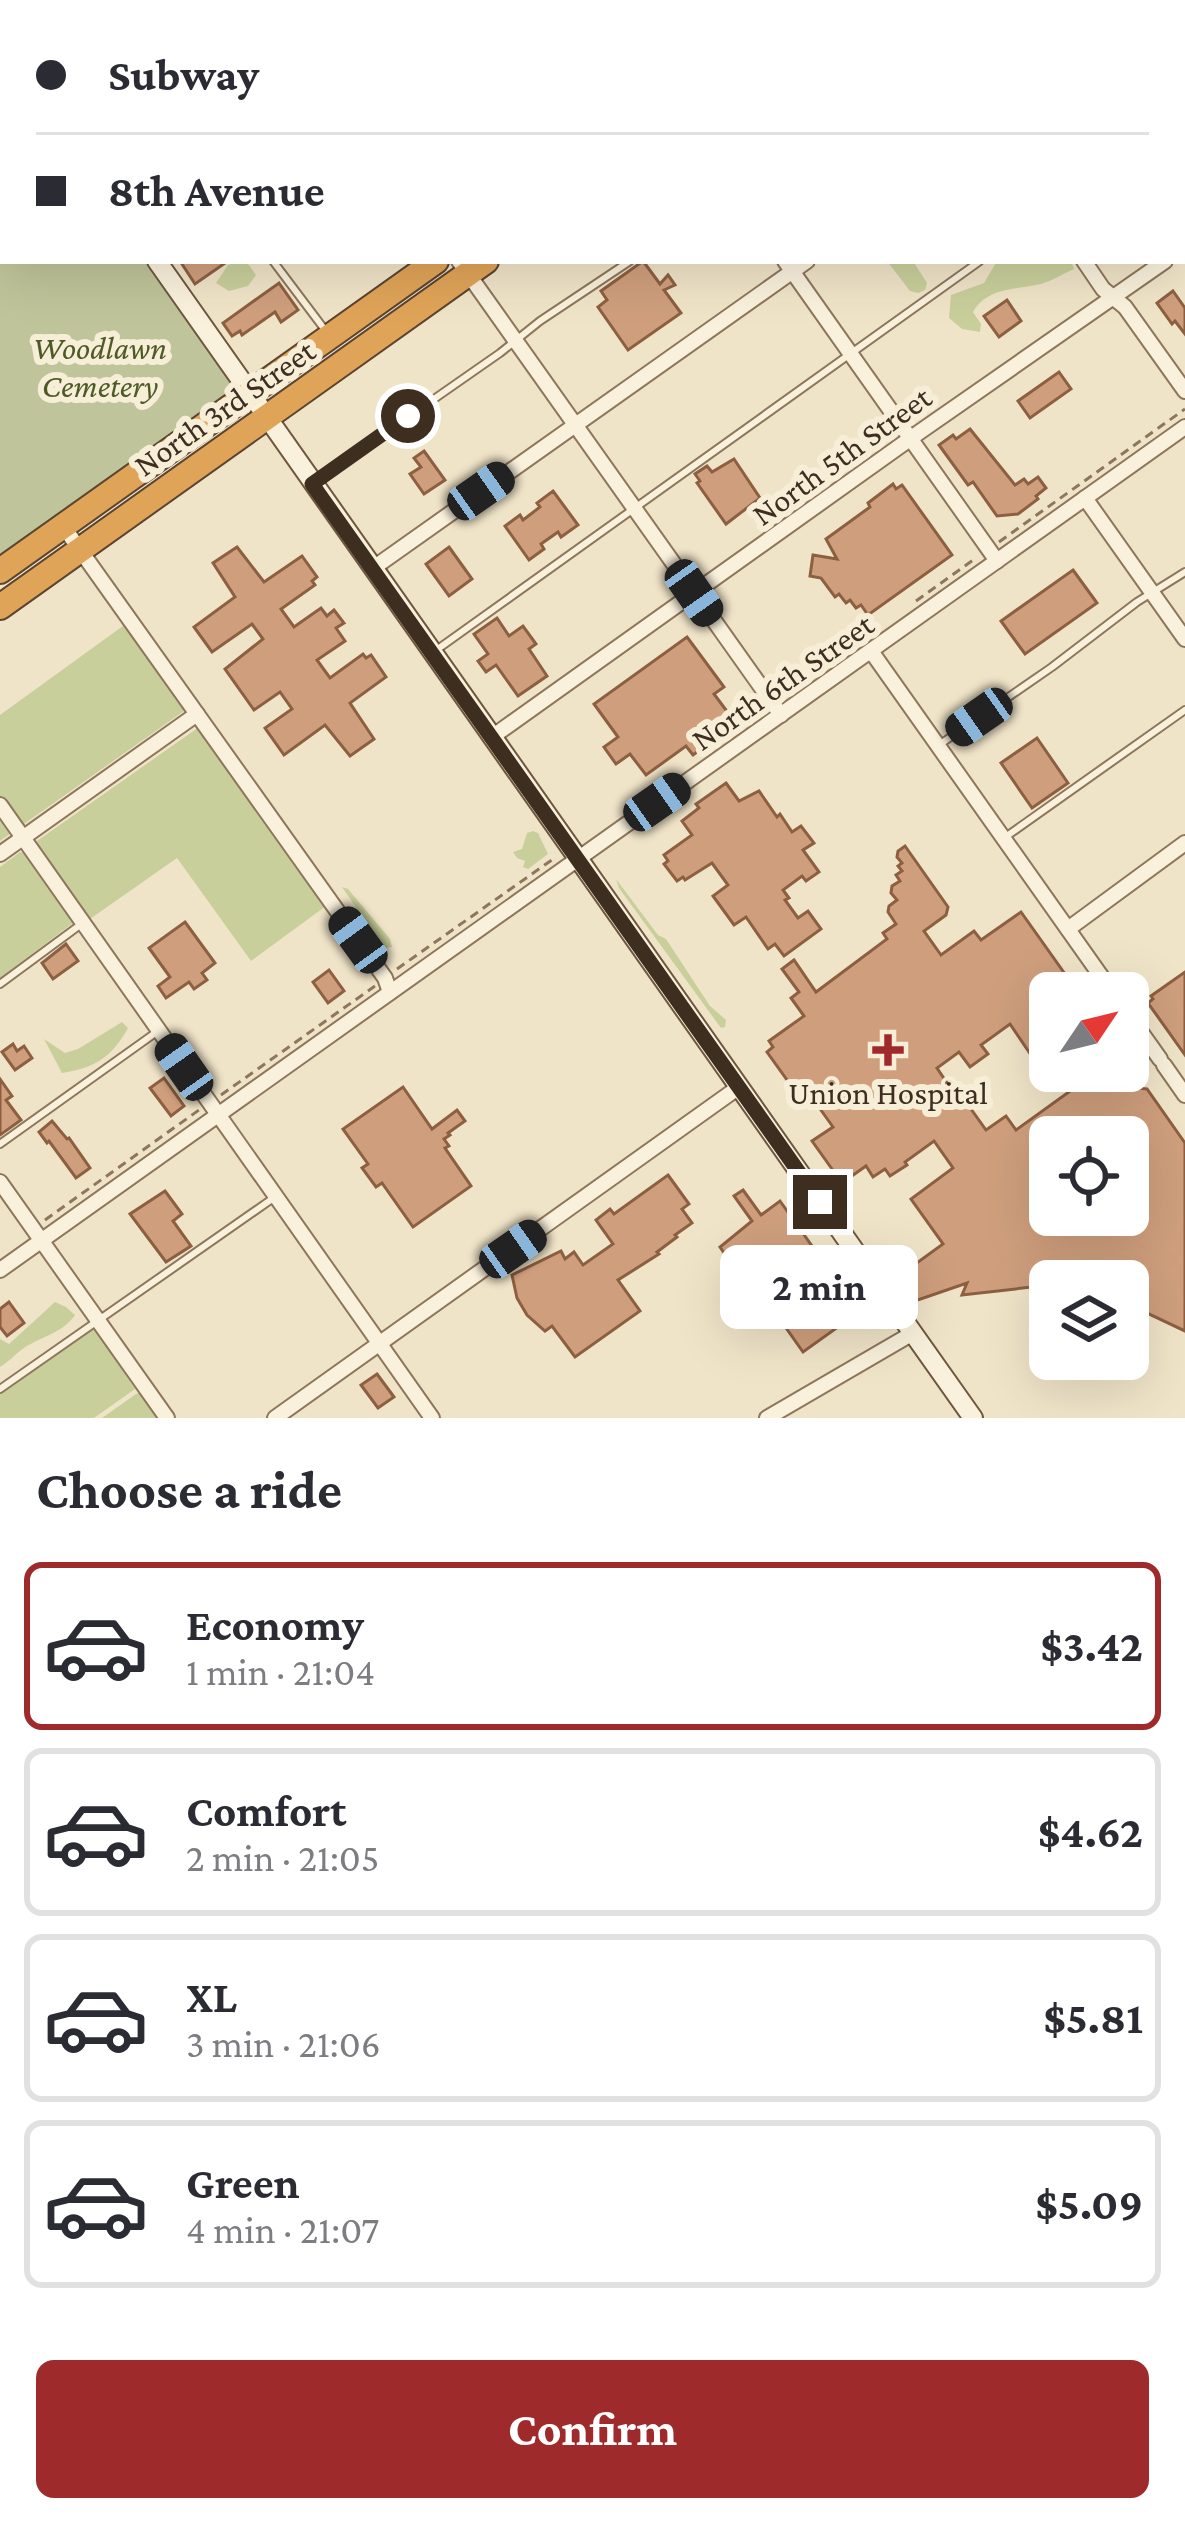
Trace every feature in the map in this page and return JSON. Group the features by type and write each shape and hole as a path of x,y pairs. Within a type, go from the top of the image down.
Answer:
{"highway":[{"name":"North 3rd Street","path":"0,571 432,264"},
{"name":"North 3rd Street","path":"0,607 471,265"}],"street":[{"path":"159,264 973,1418"},
{"path":"1086,264 1103,289 1125,307 1185,391"},
{"name":"North 5th Street","path":"492,736 1161,264"},
{"path":"471,265 516,342 781,715"},
{"path":"373,569 789,266 993,555"},
{"name":"North 6th Street","path":"0,1270 37,1235 213,1109 574,853 781,715 993,555 1085,498 1185,427"},
{"path":"1085,498 1185,639"},
{"path":"64,526 388,985"},
{"path":"871,651 1098,972"},
{"path":"0,854 197,714"},
{"path":"0,805 432,1418"},
{"path":"1068,928 1185,844"},
{"path":"1149,1044 1185,1095"},
{"path":"275,1418 740,1087"},
{"path":"0,1181 166,1418"},
{"path":"767,1418 913,1333"}],"lane":[{"path":"275,264 329,337"},
{"path":"312,484 626,264"},
{"path":"432,653 976,264"},
{"path":"939,745 1185,572"},
{"path":"1004,838 1185,710"},
{"path":"0,984 83,923"},
{"path":"0,1144 159,1031"},
{"path":"0,1389 275,1196"}],"path":[{"path":"916,601 993,555 1185,409"},
{"path":"37,1235 574,853"}],"green space":[{"name":"Woodlawn Cemetery","path":"0,264 150,264 234,392 0,558"},
{"path":"247,264 256,275 248,286 229,291 216,283 228,265"},
{"path":"889,264 915,264 927,283 925,290 910,291"},
{"path":"995,264 1072,264 1074,269 1041,284 993,294 973,312 980,332 962,329 949,318 951,295 984,283"},
{"path":"127,623 184,711 0,841 0,715"},
{"path":"199,727 326,906 251,961 177,858 90,919 37,841"},
{"path":"533,831 548,854 528,869 513,852 522,849 527,833"},
{"path":"20,852 73,923 0,978 0,867"},
{"path":"616,879 666,939 710,1006 726,1020 725,1027 721,1028"},
{"path":"342,887 390,939 392,947 380,942"},
{"path":"122,1022 128,1028 116,1047 74,1071 62,1073 44,1039 65,1053"},
{"path":"55,1302 75,1315 0,1367 0,1339 9,1344"},
{"path":"92,1329 135,1389 94,1418 0,1418 0,1392"},
{"path":"136,1394 157,1418 102,1418"}],"building":[{"path":"182,264 224,264 195,284"},
{"path":"645,264 660,284 668,275 675,285 664,290 681,313 628,350 598,307 607,300 601,291"},
{"path":"279,283 298,310 281,322 275,312 242,335 240,331 232,336 223,323"},
{"path":"1173,291 1185,308 1185,334 1157,303"},
{"path":"1007,300 1021,321 999,337 984,316"},
{"path":"1059,372 1071,389 1030,418 1018,401"},
{"path":"970,429 1015,485 1038,477 1046,488 1018,514 997,516 939,445"},
{"path":"424,451 445,480 424,494 410,474 421,467 414,458"},
{"path":"734,459 760,498 726,524 695,474 707,466 712,472"},
{"path":"893,484 896,489 902,485 952,555 868,615 861,605 856,608 839,594 835,597 821,578 810,576 813,555 837,559 826,539"},
{"path":"553,491 578,525 541,544 544,549 529,560 505,526 520,515 523,520"},
{"path":"237,547 264,582 302,556 317,577 312,581 315,585 281,609 294,627 321,608 327,616 334,610 344,623 336,628 345,641 317,660 330,678 363,654 371,655 386,677 350,703 374,739 350,756 325,725 284,755 265,728 292,709 280,692 254,710 225,669 263,639 252,624 212,652 194,627 235,597 213,563"},
{"path":"449,547 472,579 449,596 426,564"},
{"path":"1073,570 1097,603 1025,654 1001,621"},
{"path":"497,618 509,636 523,626 536,644 529,649 547,676 518,696 496,665 486,672 478,661 488,654 474,634"},
{"path":"687,637 724,687 714,694 729,714 697,737 704,747 693,755 686,746 646,775 630,754 616,764 604,747 618,737 594,704"},
{"path":"1037,738 1068,783 1032,808 1001,763"},
{"path":"726,783 739,801 759,791 792,832 801,826 814,843 803,850 819,872 806,881 802,876 783,890 798,918 808,911 821,929 784,956 775,944 768,949 746,917 734,925 713,896 728,885 712,863 677,881 664,864 668,861 664,855 692,835 682,821 699,808 696,804"},
{"name":"Union Hospital","path":"905,846 948,907 946,915 924,931 941,955 974,931 981,940 1021,912 1064,972 1029,972 1029,1052 1010,1024 981,1045 988,1054 970,1067 959,1052 937,1068 986,1130 1006,1116 1016,1130 1029,1121 1029,1236 1149,1236 1149,1116 1035,1116 1069,1092 1149,1092 1185,1143 1185,1331 1149,1314 1149,1260 1029,1260 1029,1287 962,1295 967,1283 912,1302 879,1258 905,1261 910,1268 943,1244 911,1199 953,1168 934,1141 890,1176 885,1169 873,1177 866,1166 842,1183 812,1141 833,1127 818,1106 811,1101 805,1105 767,1052 773,1047 769,1041 804,1016 791,998 799,992 782,969 794,960 816,992 887,939 883,933 896,924 888,912 897,900 892,886 900,881 896,875 902,871 897,857"},
{"path":"185,922 215,963 202,973 207,980 194,989 189,982 166,998 158,986 170,977 149,948"},
{"path":"66,944 78,961 53,979 42,963"},
{"path":"329,970 344,991 328,1003 313,982"},
{"path":"1185,972 1185,1055 1149,1004 1151,996"},
{"path":"13,1044 17,1051 24,1046 32,1058 15,1070 2,1052"},
{"path":"164,1078 184,1106 171,1116 150,1088"},
{"path":"0,1079 12,1096 6,1100 21,1120 0,1135"},
{"path":"403,1087 432,1129 457,1110 465,1121 444,1139 449,1146 445,1148 471,1186 413,1227 382,1183 376,1187 362,1168 368,1164 343,1129"},
{"path":"52,1121 90,1168 76,1178 39,1132"},
{"path":"668,1175 689,1204 682,1209 692,1223 659,1254 618,1280 640,1311 575,1357 552,1326 545,1331 527,1315 512,1275 561,1251 565,1259 574,1252 583,1265 613,1244 596,1220 610,1209 614,1214"},
{"path":"743,1190 761,1215 780,1201 859,1312 803,1352 767,1301 738,1325 728,1311 761,1292 737,1258 731,1263 720,1247 752,1221 734,1196"},
{"path":"165,1191 182,1214 173,1221 191,1246 166,1262 130,1214"},
{"path":"9,1302 24,1323 7,1336 0,1327 0,1309"},
{"path":"377,1374 394,1397 378,1408 361,1385"}],"place":[{"name":"Union Hospital","path":"888,1050"}],"route":[{"path":"408,416 312,484 820,1202"}]}
